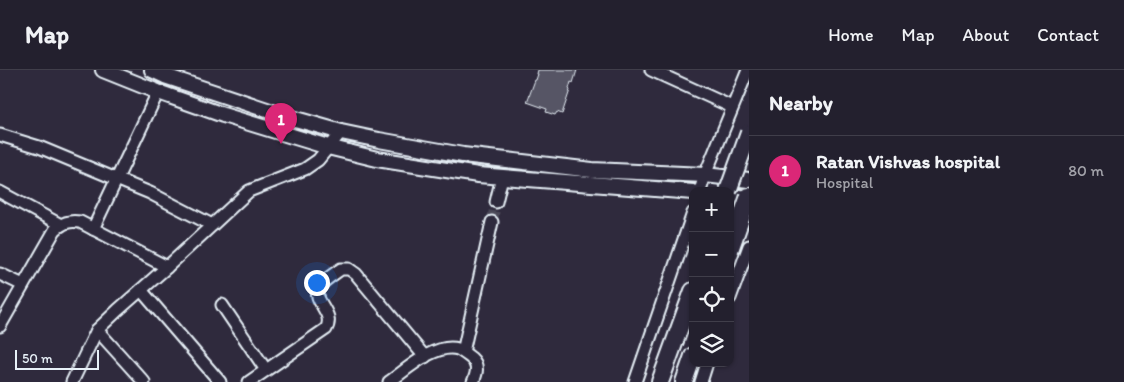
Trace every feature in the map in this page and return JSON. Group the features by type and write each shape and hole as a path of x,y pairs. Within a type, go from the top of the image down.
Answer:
{"highway":[{"path":"729,187 749,133"},
{"path":"734,239 749,197"},
{"path":"660,382 689,302"},
{"path":"684,382 689,367"}],"main road":[{"path":"103,70 223,115 328,147 378,159 502,177 689,192"},
{"path":"152,70 285,116 341,132 379,140 463,155 592,170 705,174 749,180"},
{"path":"734,196 749,197"}],"street":[{"path":"651,70 732,108"},
{"path":"701,187 748,70"},
{"path":"92,229 158,92"},
{"path":"72,382 97,330 140,290 249,191 305,169 318,160 341,132"},
{"path":"0,135 39,147 176,206 212,225"},
{"path":"496,202 502,177"},
{"path":"0,192 61,225"},
{"path":"0,326 55,230 67,222 80,222 167,267"},
{"path":"463,352 492,222"},
{"path":"635,382 689,225"},
{"path":"734,287 749,246"},
{"path":"249,382 328,326 329,320 318,297 318,290 338,271 345,268 356,274 425,356"},
{"path":"0,274 23,285"},
{"path":"140,290 220,382"},
{"path":"222,305 266,370"},
{"path":"97,330 144,382"},
{"path":"389,382 425,356 446,348 458,349 472,359 477,366 473,382"},
{"path":"700,382 706,367"}],"building":[{"path":"538,70 577,70 573,83 571,82 562,114 557,112 555,115 546,112 547,109 527,102"}],"tunnel":[{"path":"492,222 496,202"}],"place":[{"name":"Ratan Vishvas hospital","path":"281,144"}]}
